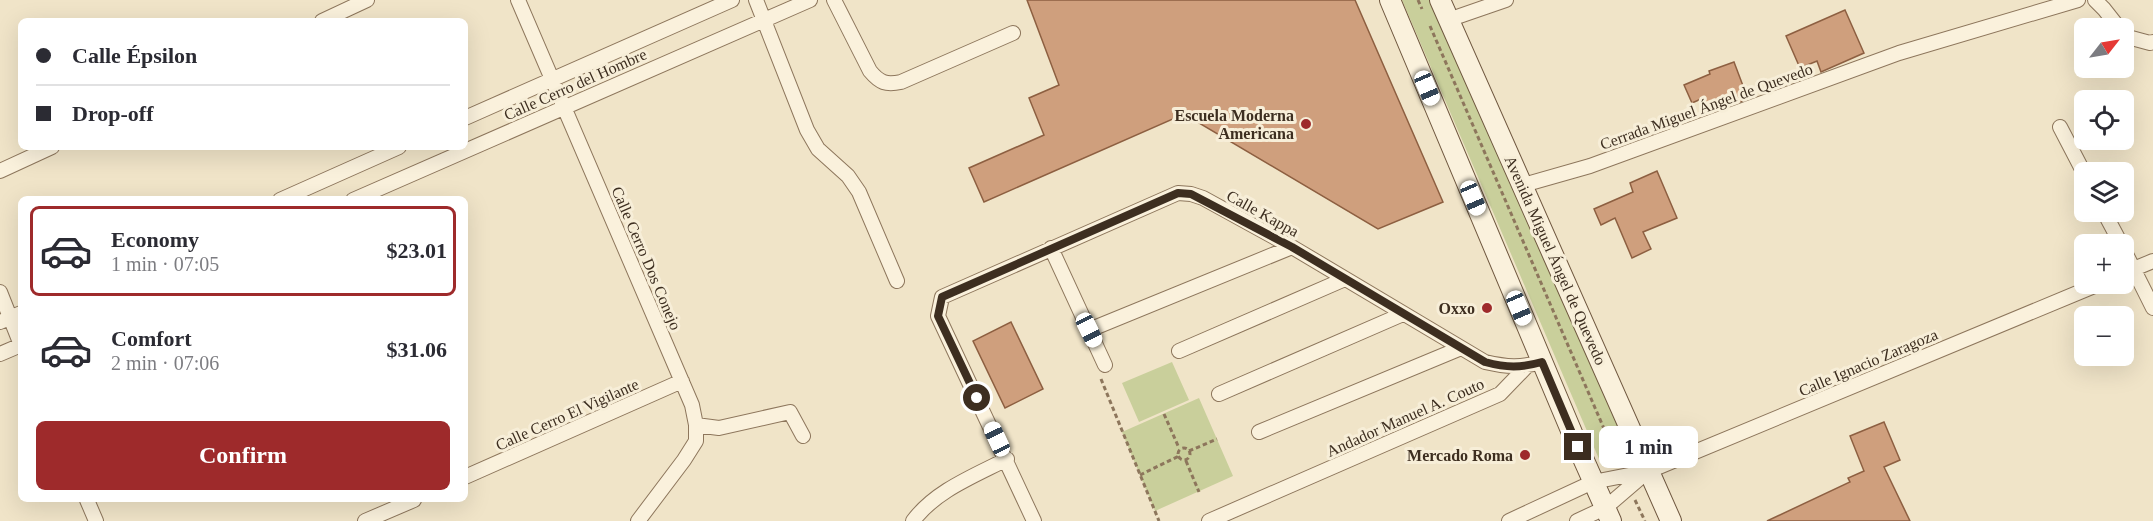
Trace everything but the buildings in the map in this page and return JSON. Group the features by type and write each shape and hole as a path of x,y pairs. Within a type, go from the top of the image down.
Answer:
{"main road":[{"path":"1390,0 1534,364 1608,515"},
{"name":"Avenida Miguel Ángel de Quevedo","path":"1440,0 1671,521"}],"street":[{"path":"328,18 367,0"},
{"name":"Calle Cerro Dos Conejo","path":"518,0 692,405 696,441 638,521"},
{"name":"Calle Cerro del Hombre","path":"468,117 732,0"},
{"path":"756,0 807,130 818,149 848,176 859,192 897,281"},
{"name":"Calle Cerro del Hombre","path":"468,149 810,0"},
{"path":"834,0 870,71 878,81 888,84 901,82 1013,33"},
{"path":"1448,20 1506,0"},
{"name":"Cerrada Miguel Ángel de Quevedo","path":"1523,185 1590,165 1899,53 2078,0"},
{"path":"2095,0 2111,18"},
{"path":"2134,39 2153,42"},
{"path":"2060,127 2078,162"},
{"path":"0,171 46,150"},
{"path":"289,196 392,150"},
{"name":"Calle Cerro del Hombre","path":"362,196 465,150"},
{"name":"Calle Kappa","path":"1006,459 938,316 942,297 1178,193 1203,198 1292,247 1485,362 1506,367 1534,364"},
{"path":"1089,330 1292,247"},
{"path":"1051,248 1089,330 1101,367"},
{"path":"2134,269 2153,261"},
{"path":"1179,351 1345,279"},
{"path":"2134,279 2153,308"},
{"path":"0,292 18,337"},
{"name":"Calle Ignacio Zaragoza","path":"1509,521 1593,482 1627,482 2075,294"},
{"path":"1219,394 1403,314"},
{"path":"0,354 18,346"},
{"path":"1259,432 1461,348"},
{"name":"Andador Manuel A. Couto","path":"1209,521 1500,394 1534,364"},
{"name":"Calle Cerro El Vigilante","path":"468,476 682,381"},
{"path":"696,425 719,428 790,412 803,436"},
{"path":"912,521 922,508 954,486 1006,459 1034,521"},
{"name":"Calle Ignacio Zaragoza","path":"1577,521 1608,515 1627,482"},
{"path":"88,502 96,521"},
{"path":"365,521 409,502"}],"path":[{"path":"1418,0 1423,11"},
{"path":"1428,22 1645,521"},
{"path":"1101,367 1159,521"},
{"path":"1164,414 1179,448 1179,456 1186,461 1199,492"},
{"path":"1189,452 1217,439"},
{"path":"1179,448 1185,447 1189,452 1186,461"},
{"path":"1140,475 1179,456"}],"green space":[{"path":"1402,0 1431,0 1631,455 1602,466"},
{"path":"1172,362 1189,400 1139,422 1122,383"},
{"path":"1199,398 1233,476 1155,511 1122,432"}],"place":[{"name":"Escuela Moderna Americana","path":"1306,124"},
{"name":"Oxxo","path":"1487,308"},
{"name":"Mercado Roma","path":"1525,455"}],"route":[{"path":"977,398 938,316 942,297 1178,193 1191,194 1203,198 1292,247 1485,362 1506,367 1527,366 1542,362 1578,447"}]}
